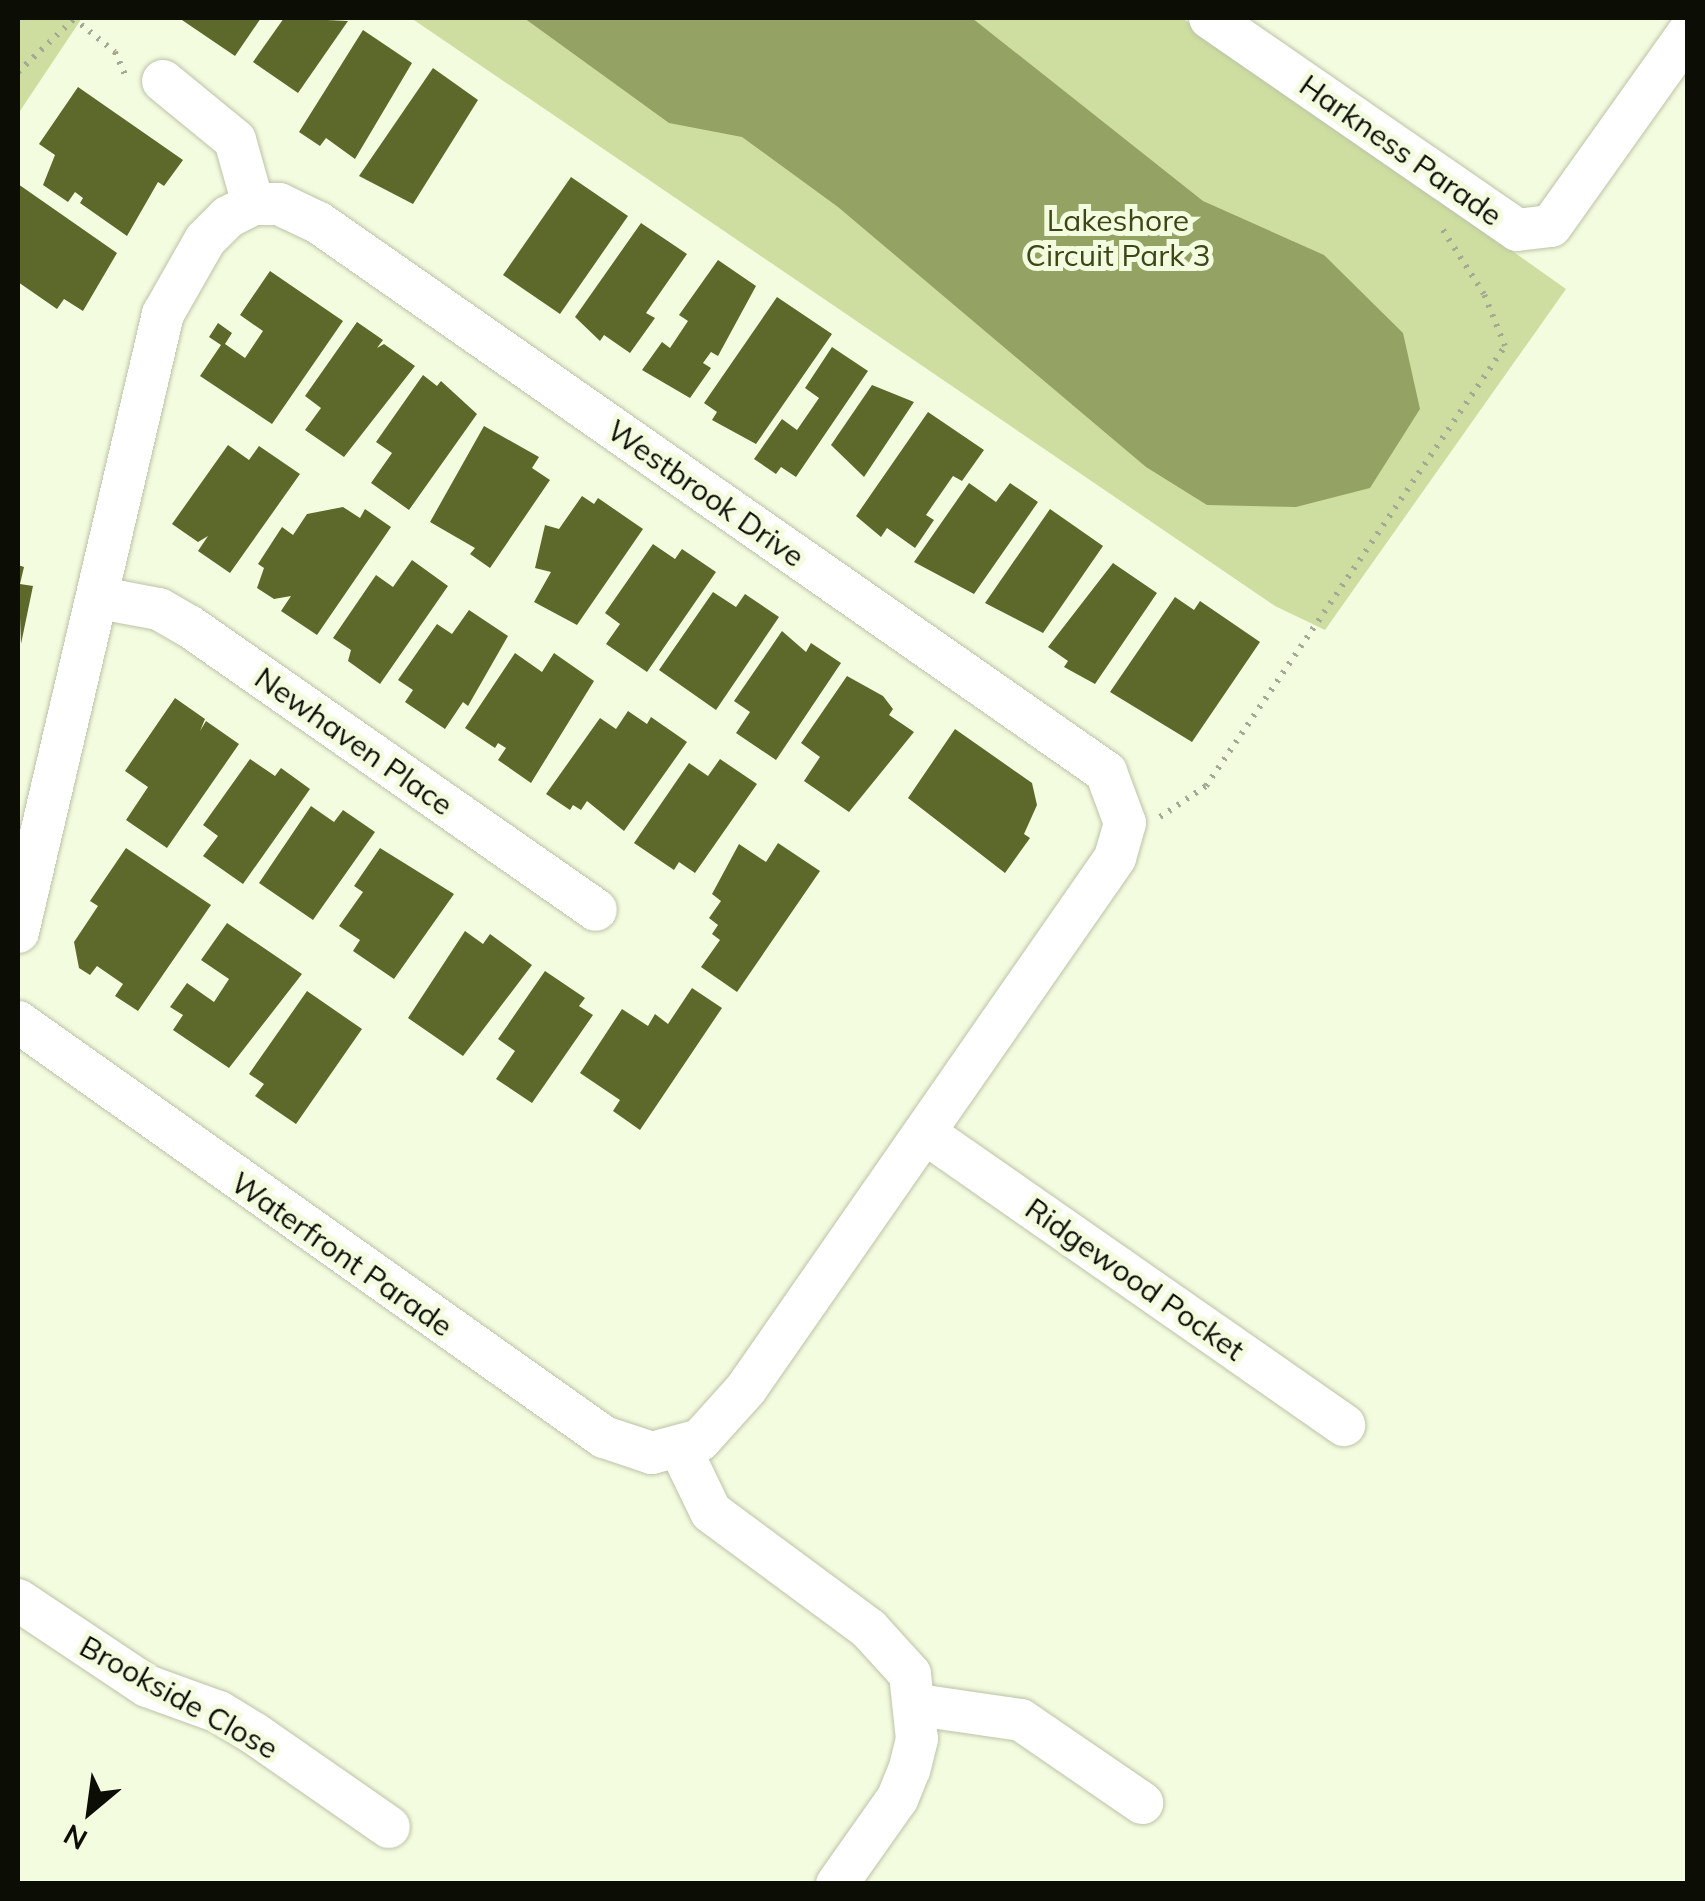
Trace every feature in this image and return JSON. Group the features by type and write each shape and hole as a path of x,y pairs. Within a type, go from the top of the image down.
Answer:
{"street":[{"name":"Harkness Parade","path":"1210,18 1517,230 1551,226 1688,33"},
{"path":"18,932 100,598 163,314 204,240 228,216 253,204 236,140 163,81"},
{"name":"Westbrook Drive","path":"253,204 278,204 319,223 1106,772 1120,796 1125,823"},
{"name":"Newhaven Place","path":"100,598 159,609 190,626 596,910"},
{"path":"837,1884 897,1798 918,1739 918,1705 910,1674 893,1649 711,1512 680,1448 700,1440 738,1400 1115,858 1125,823"},
{"name":"Waterfront Parade","path":"18,1022 604,1437 652,1453 680,1448"},
{"name":"Ridgewood Pocket","path":"925,1133 1344,1425"},
{"name":"Brookside Close","path":"18,1600 147,1686 243,1726 390,1827"},
{"path":"918,1705 1020,1720 1142,1803"}],"path":[{"path":"18,72 74,18 115,52 128,80 146,91 163,81"},
{"path":"1125,823 1152,823 1206,786 1506,346 1484,294 1436,217 1460,190"}],"green space":[{"path":"18,18 82,18 18,114"},
{"name":"Lakeshore Circuit Park 3","path":"411,18 1182,18 1566,289 1325,630 1275,606"}],"shaded area":[{"path":"524,18 972,18 1203,201 1324,255 1403,333 1420,409 1370,488 1296,507 1207,505 1146,467 838,207 742,137 669,123"}],"building":[{"path":"179,18 261,18 235,56"},
{"path":"284,18 348,21 298,93 253,62"},
{"path":"363,30 412,63 355,159 326,138 320,146 299,132"},
{"path":"433,68 478,100 413,204 359,176"},
{"path":"78,87 183,160 164,186 158,182 127,236 80,203 83,198 75,192 68,202 43,185 55,155 39,144"},
{"path":"571,177 628,216 560,314 503,275"},
{"path":"18,184 117,253 83,311 64,299 57,309 18,282"},
{"path":"641,223 687,254 646,313 655,318 630,353 604,335 600,341 575,317"},
{"path":"718,260 756,286 718,356 711,352 703,363 711,368 690,398 642,370 662,342 670,348 688,321 679,315"},
{"path":"270,271 343,321 272,424 200,376 221,345 209,337 218,323 232,333 225,344 245,358 263,331 240,315"},
{"path":"777,297 832,334 756,444 712,420 717,412 704,403"},
{"path":"357,322 383,340 377,348 384,344 415,366 344,457 305,430 321,408 305,396"},
{"path":"832,347 868,371 796,477 781,467 776,474 754,459 782,419 797,430 819,398 805,388"},
{"path":"423,375 437,386 441,381 477,414 409,510 371,483 392,453 376,442"},
{"path":"872,385 914,402 864,477 831,445"},
{"path":"928,412 984,450 962,481 953,476 926,515 934,520 915,548 887,528 881,537 856,516"},
{"path":"484,426 539,457 532,468 550,480 490,568 470,554 475,548 430,522"},
{"path":"228,445 249,460 259,446 300,474 230,573 198,551 208,536 198,542 172,524"},
{"path":"969,483 996,502 1010,483 1038,502 974,594 914,562"},
{"path":"582,496 594,504 598,498 643,529 577,625 534,602 551,572 535,568 545,525 559,529"},
{"path":"343,507 360,518 365,509 391,527 317,635 281,611 291,596 274,599 257,588 264,568 258,564 282,527 293,535 307,514"},
{"path":"1050,509 1103,546 1043,633 985,603"},
{"path":"653,544 675,559 682,549 716,572 647,672 606,644 620,624 605,613"},
{"path":"412,560 448,586 380,684 348,661 351,650 333,638 376,575 393,587"},
{"path":"1113,563 1157,593 1095,684 1064,667 1068,661 1048,647"},
{"path":"18,565 24,567 20,584 33,586 21,644"},
{"path":"713,592 736,607 745,594 779,617 716,710 659,670"},
{"path":"1175,597 1194,610 1200,601 1260,642 1192,742 1110,692"},
{"path":"469,610 508,636 468,706 463,702 445,729 405,702 413,690 398,680 437,624 452,634"},
{"path":"782,631 806,652 811,643 841,663 776,760 736,733 750,712 734,701"},
{"path":"515,653 542,672 554,653 594,681 531,783 498,760 506,748 498,743 495,748 465,728"},
{"path":"847,676 883,696 893,709 889,715 914,732 849,812 804,781 820,757 801,743"},
{"path":"175,698 205,719 200,731 206,721 239,744 167,848 126,820 148,787 125,771"},
{"path":"628,711 647,724 651,717 687,742 624,831 587,801 581,810 573,805 570,810 546,794 600,718 616,729"},
{"path":"955,729 1032,783 1037,805 1024,834 1030,838 1005,873 908,798"},
{"path":"250,759 275,776 281,768 310,789 243,884 203,856 218,836 203,825"},
{"path":"720,759 757,784 695,873 679,862 674,870 634,843 689,763 708,776"},
{"path":"311,806 334,822 343,810 375,832 313,920 259,883"},
{"path":"778,843 820,871 737,992 701,967 720,940 712,934 718,925 709,918 721,901 712,894 739,844 766,862"},
{"path":"126,848 211,905 138,1011 115,996 123,984 97,966 90,975 79,968 74,942 98,906 90,901"},
{"path":"380,848 454,894 394,979 353,951 360,940 339,926 363,892 354,886"},
{"path":"227,923 302,974 229,1068 173,1030 183,1015 170,1007 187,983 214,1002 229,979 201,960"},
{"path":"465,931 483,944 490,934 532,965 463,1056 408,1018"},
{"path":"545,971 585,998 579,1006 593,1015 532,1103 496,1079 515,1051 498,1039"},
{"path":"692,988 722,1008 640,1130 613,1111 620,1100 580,1073 622,1009 648,1026 655,1014 668,1024"},
{"path":"307,991 362,1029 296,1124 255,1096 264,1084 249,1074"}]}
